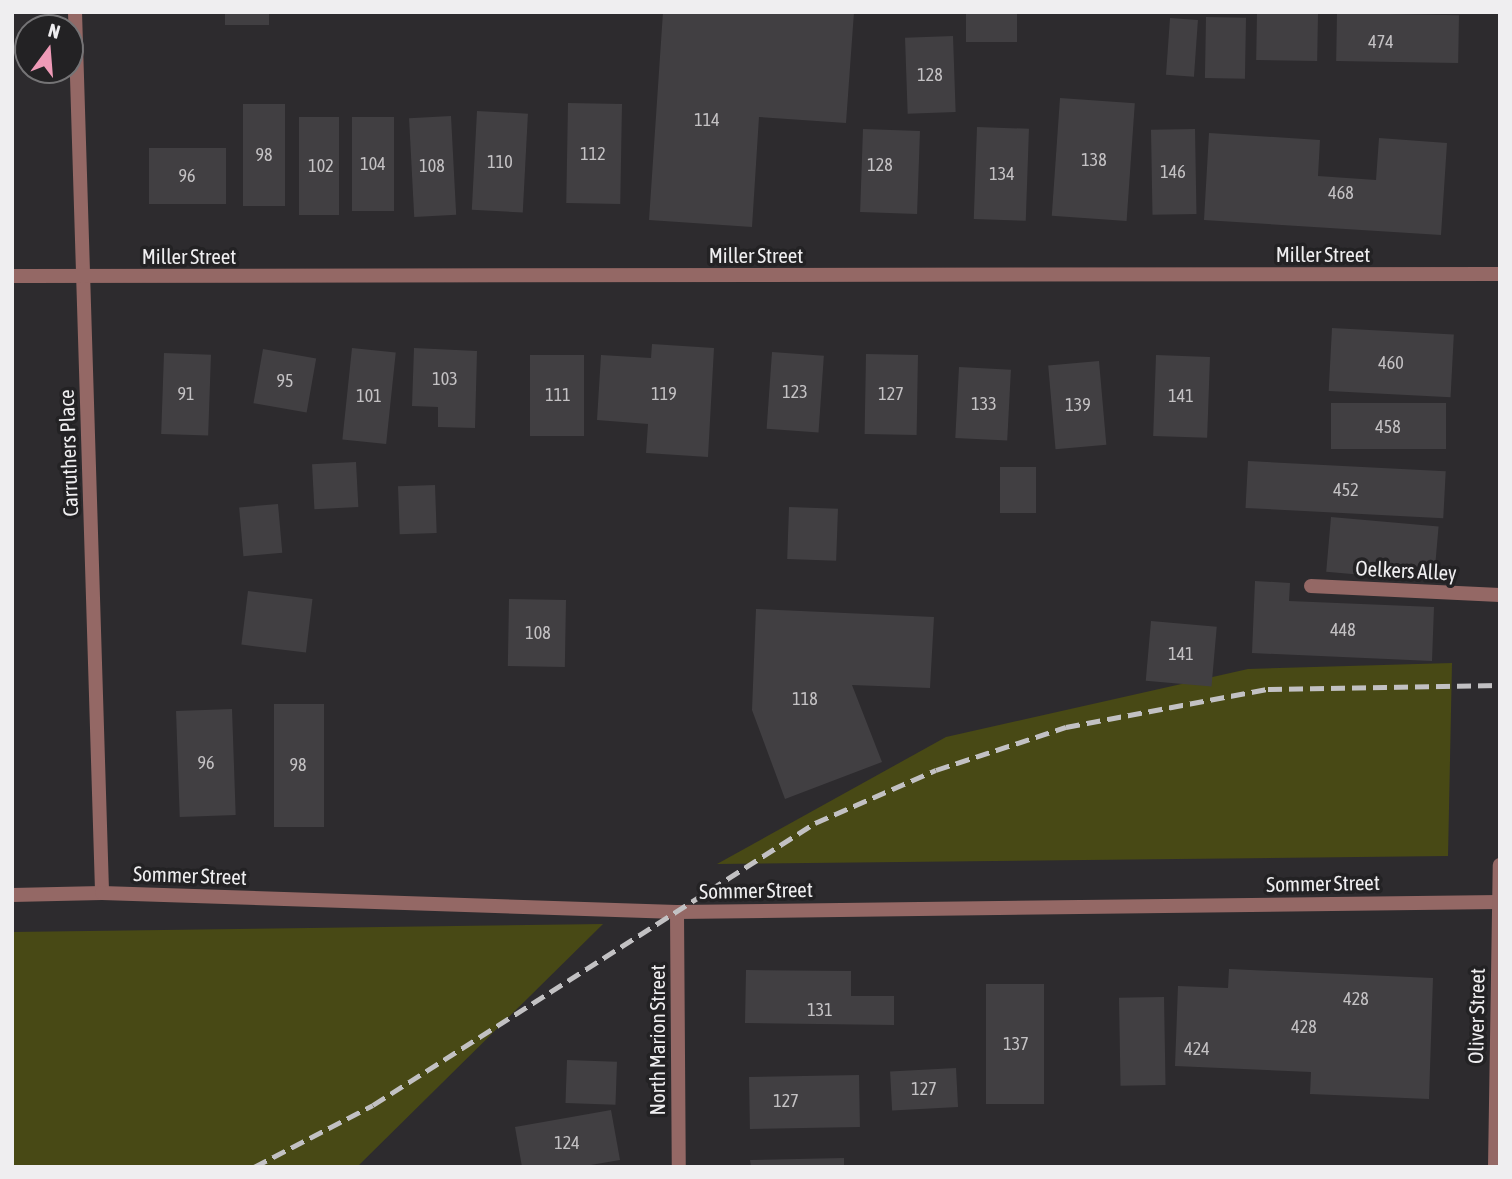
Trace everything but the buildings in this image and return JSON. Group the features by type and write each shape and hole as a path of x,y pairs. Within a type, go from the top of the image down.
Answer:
{"street":[{"name":"Carruthers Place","path":"75,12 102,893"},
{"name":"Miller Street","path":"12,276 1500,274"},
{"name":"Oelkers Alley","path":"1311,586 1500,596"},
{"name":"Oliver Street","path":"1495,1167 1500,865"},
{"name":"Sommer Street","path":"12,895 102,893 677,912 1499,902"},
{"name":"North Marion Street","path":"677,912 679,1167"}],"shaded area":[{"path":"1452,663 1448,856 717,864 946,737 1248,669"},
{"path":"603,924 357,1167 12,1167 12,932"}],"railway":[{"path":"254,1167 373,1105 815,823 936,770 1066,727 1268,689 1500,685"}]}
